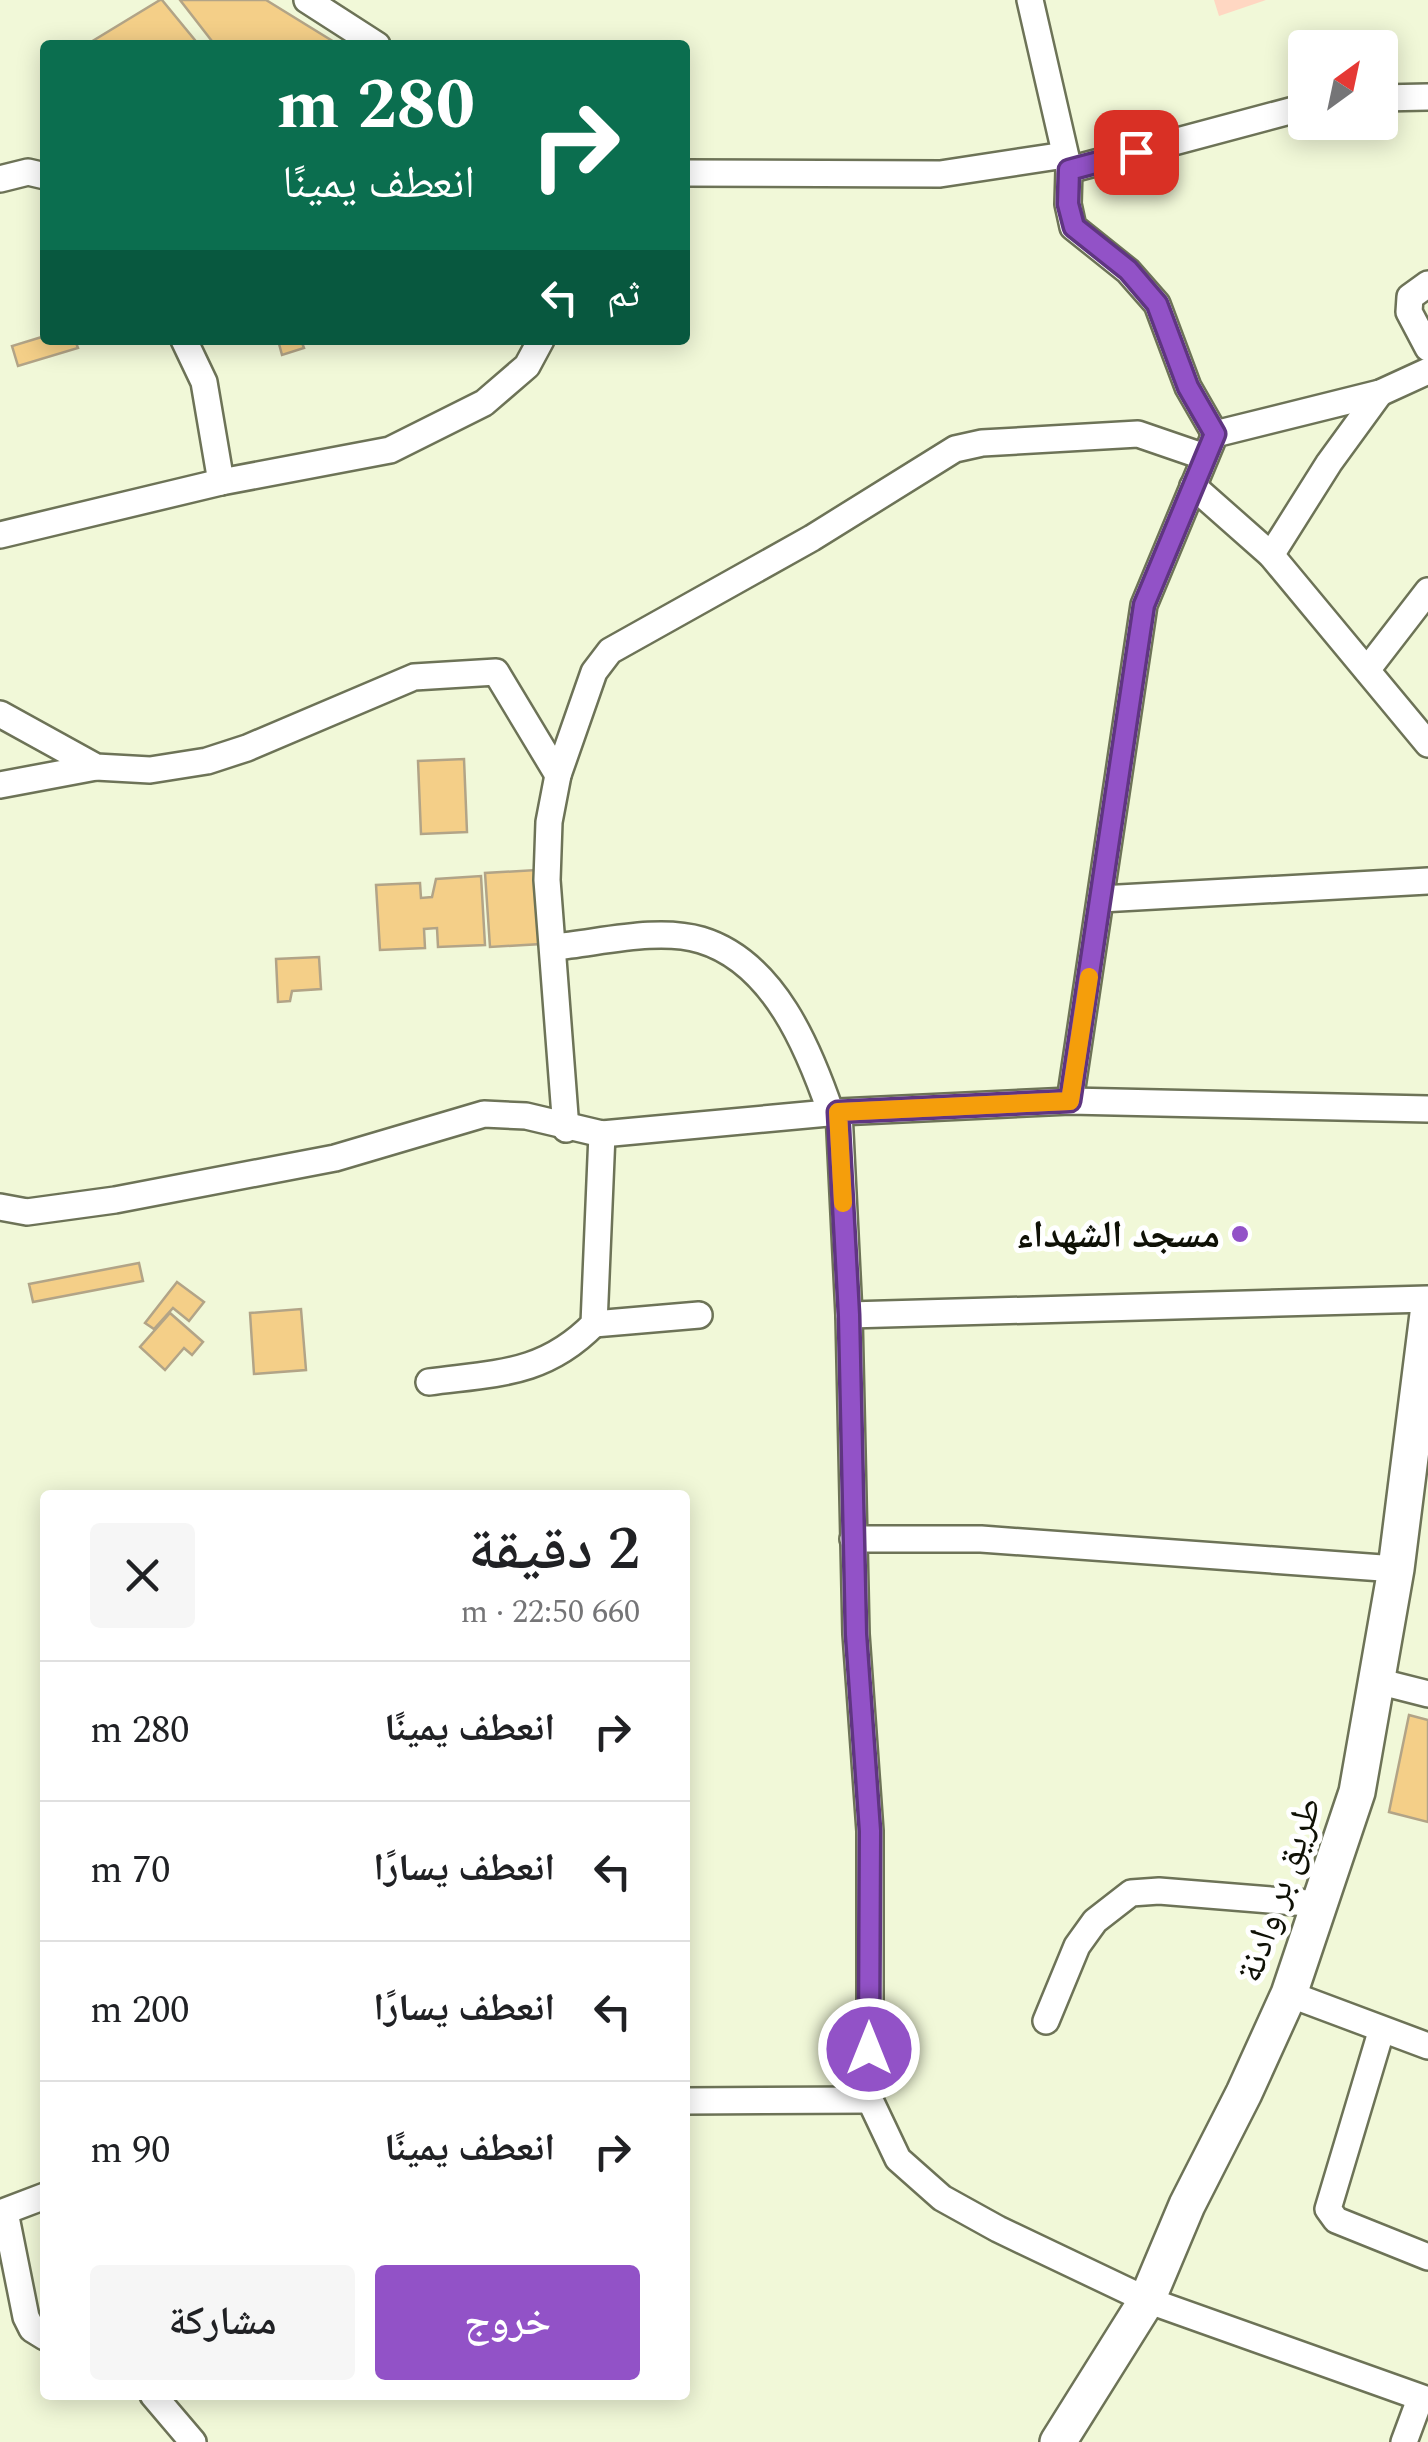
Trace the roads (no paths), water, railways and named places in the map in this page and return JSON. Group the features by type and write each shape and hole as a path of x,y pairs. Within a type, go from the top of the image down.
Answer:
{"street":[{"path":"307,0 370,40"},
{"path":"1030,0 1067,162 1068,204 1074,227 1128,270 1157,304 1210,446 1144,605 1070,1101"},
{"path":"1398,98 1428,97"},
{"path":"690,173 940,174 1067,162 1288,112"},
{"path":"0,179 28,172 40,175"},
{"path":"1428,284 1410,297 1409,312 1428,348"},
{"path":"186,345 204,382 221,482"},
{"path":"0,535 221,482 390,450 484,403 527,366 539,345"},
{"path":"566,1129 547,880 549,822 558,775 594,672 610,651 812,538 932,460 982,443 1130,434 1210,446 1380,393 1428,371"},
{"path":"1271,555 1328,463 1380,393"},
{"path":"1192,486 1271,555 1428,744"},
{"path":"1367,670 1428,592"},
{"path":"0,785 96,767 150,770 208,761 414,677 496,672 558,775"},
{"path":"0,714 96,767"},
{"path":"1100,899 1428,882"},
{"path":"554,947 668,936 715,946 779,999 809,1048 835,1113 849,1315 853,1539 870,1831 870,2100 898,2159 942,2198 1148,2300 1424,2400 1404,2442"},
{"path":"0,1208 28,1212 115,1200 334,1158 484,1114 526,1116 566,1129 602,1134 835,1113 1070,1101 1428,1110"},
{"path":"594,1324 602,1134"},
{"path":"849,1315 1428,1299"},
{"path":"430,1382 533,1367 569,1350 594,1324 699,1314"},
{"name":"طريق بر وادنة","path":"1058,2442 1148,2300 1187,2205 1289,1994 1357,1792 1396,1569 1428,1314"},
{"path":"853,1539 981,1538 1396,1569"},
{"path":"1378,1682 1428,1694"},
{"path":"1046,2021 1077,1946 1095,1921 1132,1892 1158,1890 1320,1904"},
{"path":"1289,1994 1380,2032 1428,2046"},
{"path":"1380,2032 1328,2209 1336,2220 1428,2257"},
{"path":"690,2101 870,2100"},
{"path":"40,2198 2,2213 26,2317 32,2329 40,2334"},
{"path":"157,2400 193,2442"}],"place":[{"name":"مسجد الشهداء","path":"1240,1234"}]}
